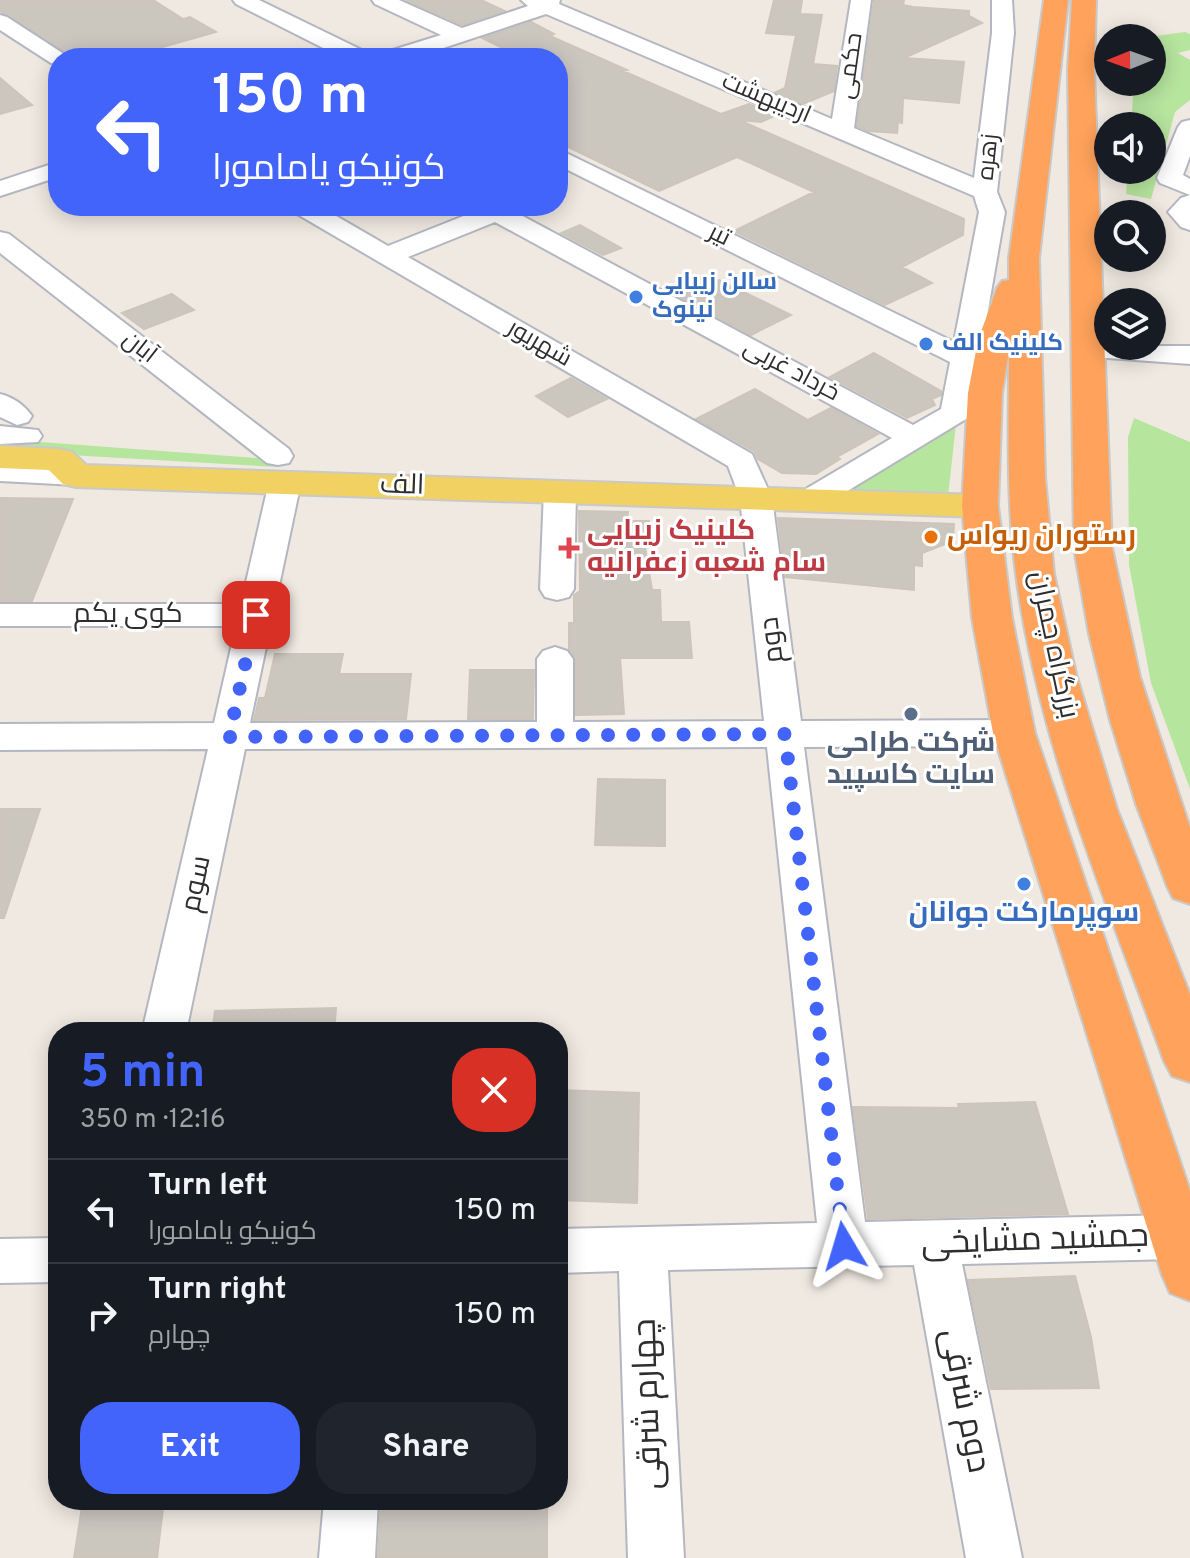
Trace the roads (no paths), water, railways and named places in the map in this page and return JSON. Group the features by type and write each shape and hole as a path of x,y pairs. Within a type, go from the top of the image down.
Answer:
{"highway":[{"path":"1039,0 1065,68"},
{"path":"1039,0 1021,138 1026,236 994,340 985,393 980,506 992,618 1014,733 1183,1256"},
{"path":"1065,68 1093,2"},
{"name":"بزرگراه چمران","path":"1065,68 1039,158 1026,236 1028,491 1035,574 1055,674 1095,809 1188,1063"},
{"name":"بزرگراه چمران","path":"1065,68 1089,345 1093,548 1101,601 1122,687 1154,792 1190,886"},
{"path":"1089,345 1106,273 1108,184"},
{"path":"989,202 1026,236"}],"main road":[{"name":"الف","path":"9,429 59,460 76,476 282,469 560,491 980,506"}],"street":[{"path":"243,0 340,48"},
{"path":"382,0 460,35"},
{"name":"حکمی","path":"842,131 861,0"},
{"name":"زهره","path":"966,359 989,202 1003,33 1002,0"},
{"path":"421,48 543,2"},
{"name":"اردیبهشت","path":"543,2 842,131 989,202"},
{"path":"0,21 48,51"},
{"path":"1180,183 1190,127"},
{"name":"تیر","path":"568,161 966,359"},
{"path":"0,189 48,172"},
{"path":"568,184 593,174"},
{"path":"1190,203 1181,212 1190,222"},
{"name":"شهریور","path":"318,216 741,461 756,498"},
{"path":"386,256 479,216"},
{"name":"خرداد غربی","path":"512,216 916,439"},
{"name":"آبان","path":"0,240 282,469"},
{"path":"1089,345 1190,355"},
{"path":"1089,345 1190,368"},
{"path":"810,500 955,413 966,359"},
{"name":"سوم","path":"166,1022 256,615 282,469"},
{"path":"0,472 76,476"},
{"path":"557,589 560,491"},
{"name":"دوم","path":"756,498 844,1246"},
{"name":"کوی یکم","path":"0,615 256,615"},
{"path":"555,659 555,735"},
{"path":"0,737 1014,733"},
{"name":"جمشید مشایخی","path":"568,1251 934,1244 1183,1256"},
{"name":"دوم شرقی","path":"934,1244 994,1558"},
{"name":"چهارم شرقی","path":"643,1249 656,1558"},
{"path":"0,1261 48,1260"},
{"path":"347,1558 350,1510"}],"place":[{"name":"سالن زیبایی نینوک","path":"636,297"},
{"name":"کلینیک الف","path":"926,344"},
{"name":"رستوران ریواس","path":"931,537"},
{"name":"کلینیک زیبایی سام شعبه زعفرانیه","path":"569,548"},
{"name":"شرکت طراحی سایت کاسپید","path":"911,714"},
{"name":"سوپرمارکت جوانان","path":"1024,884"}]}
